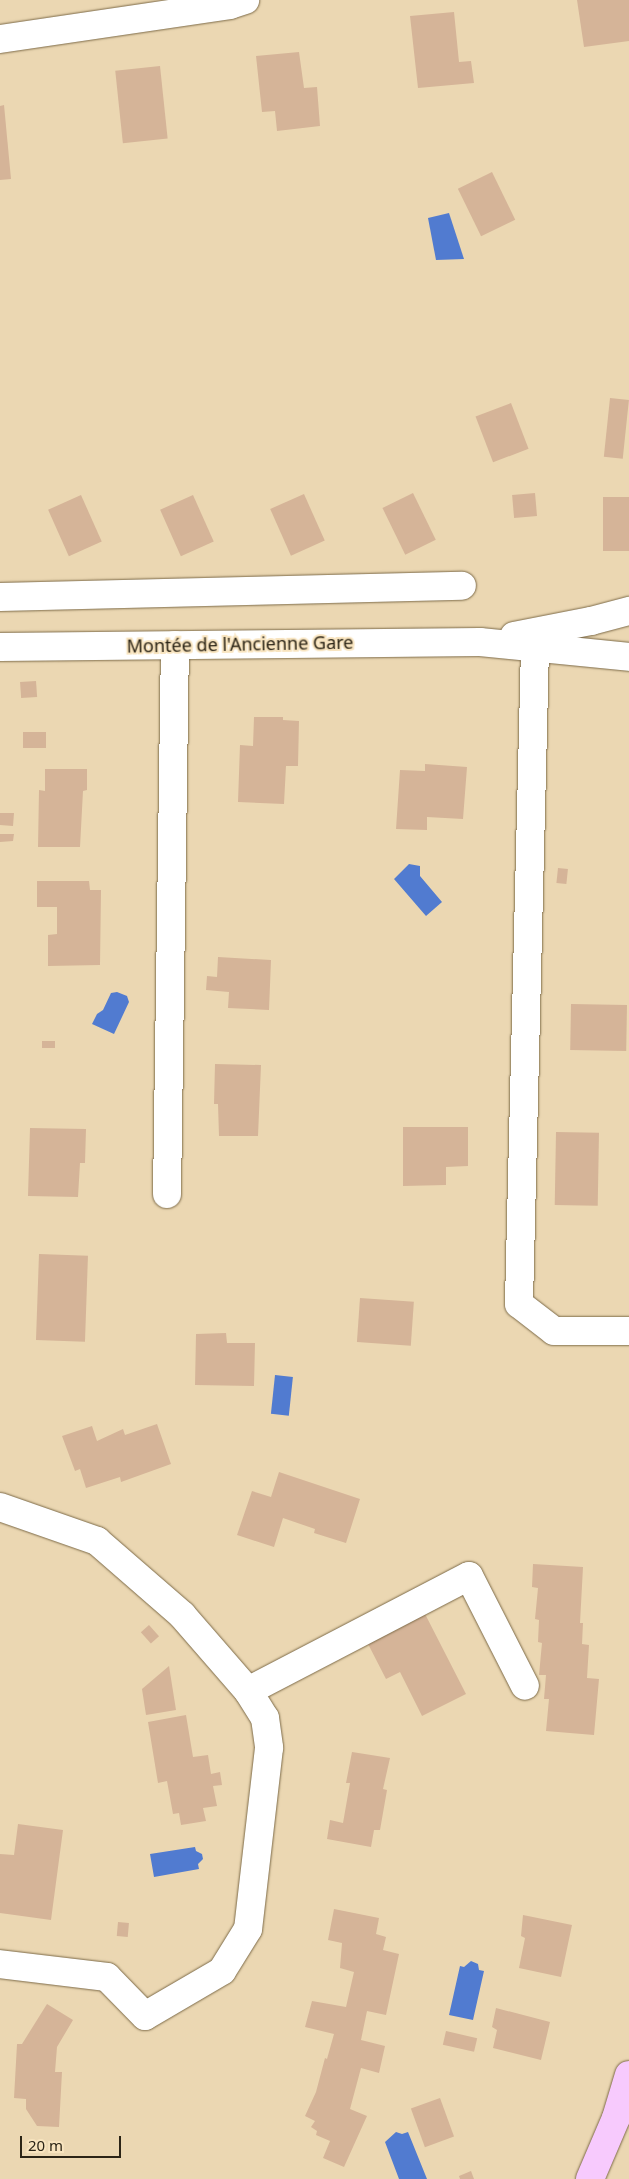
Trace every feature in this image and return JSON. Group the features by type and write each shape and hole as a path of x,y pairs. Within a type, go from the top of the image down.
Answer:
{"main road":[{"path":"590,2179 616,2118 629,2075"}],"street":[{"path":"0,39 230,5 245,0"},
{"path":"0,597 462,586"},
{"name":"Montée de l'Ancienne Gare","path":"480,642 591,622 629,611"},
{"name":"Montée de l'Ancienne Gare","path":"0,647 480,642 629,657"},
{"path":"167,1194 175,645"},
{"path":"535,647 519,1304 554,1331 629,1331"},
{"path":"0,1507 96,1541 182,1615 248,1691 265,1718 268,1748 248,1929 222,1971 145,2016 107,1977 0,1964"},
{"path":"248,1691 469,1576 525,1686"}],"water":[{"path":"449,213 464,259 436,260 428,218"},
{"path":"409,864 420,866 420,876 442,902 426,916 394,879"},
{"path":"117,992 127,996 129,1002 114,1034 92,1024 97,1014 103,1010 111,993"},
{"path":"275,1375 293,1377 289,1416 271,1414"},
{"path":"195,1847 196,1851 202,1854 203,1859 198,1864 199,1869 154,1877 150,1854"},
{"path":"471,1961 478,1964 479,1970 484,1971 473,2020 449,2015 460,1966 464,1967"},
{"path":"396,2132 402,2134 408,2132 427,2179 399,2179 385,2142"}],"building":[{"path":"577,0 629,0 629,41 584,47"},
{"path":"454,12 459,62 471,61 474,83 418,88 410,16"},
{"path":"299,52 304,88 317,87 320,126 277,131 275,111 262,112 256,56"},
{"path":"160,66 168,139 123,143 115,71"},
{"path":"4,105 11,179 0,180 0,106"},
{"path":"492,172 515,220 481,236 458,189"},
{"path":"610,398 629,400 623,459 604,457"},
{"path":"511,403 529,449 493,462 476,417"},
{"path":"413,493 436,540 405,555 382,508"},
{"path":"535,493 537,516 514,518 512,495"},
{"path":"304,494 325,541 291,556 270,509"},
{"path":"81,495 102,542 69,556 48,510"},
{"path":"193,495 214,542 181,556 160,510"},
{"path":"603,497 629,497 629,551 603,551"},
{"path":"36,681 37,697 21,698 20,682"},
{"path":"254,717 283,717 283,720 299,721 298,766 286,766 284,804 238,802 240,745 253,746"},
{"path":"23,732 46,732 46,748 23,748"},
{"path":"425,764 467,767 463,819 427,817 427,830 396,829 400,770 425,771"},
{"path":"45,769 87,769 87,790 83,791 80,847 38,847 39,790 45,791"},
{"path":"0,813 14,813 13,826 0,825"},
{"path":"0,834 14,834 13,841 0,842"},
{"path":"558,868 568,869 566,884 556,883"},
{"path":"37,881 89,881 90,890 101,890 100,965 48,966 48,935 57,934 57,907 37,907"},
{"path":"218,957 271,960 269,1010 228,1008 229,992 206,990 207,976 217,977"},
{"path":"571,1004 627,1005 626,1051 570,1050"},
{"path":"42,1041 55,1041 55,1048 42,1048"},
{"path":"215,1064 261,1065 258,1136 219,1136 218,1104 214,1104"},
{"path":"403,1127 468,1127 468,1166 446,1167 446,1185 403,1186"},
{"path":"30,1128 86,1129 85,1163 80,1163 78,1197 28,1196"},
{"path":"556,1132 599,1133 598,1206 555,1205"},
{"path":"39,1254 88,1256 85,1342 36,1340"},
{"path":"360,1298 414,1302 411,1346 357,1342"},
{"path":"226,1333 227,1343 255,1343 254,1386 195,1385 196,1334"},
{"path":"157,1424 171,1464 121,1482 120,1477 86,1488 80,1469 75,1471 62,1436 92,1426 97,1441 123,1429 125,1435"},
{"path":"279,1472 360,1499 346,1543 314,1533 315,1529 283,1518 274,1547 237,1535 252,1491 271,1497"},
{"path":"533,1564 583,1567 580,1623 583,1623 582,1644 589,1645 587,1678 599,1679 594,1735 546,1731 549,1699 544,1699 546,1675 539,1675 542,1643 538,1642 539,1620 535,1619 538,1588 532,1587"},
{"path":"423,1610 466,1694 422,1716 400,1672 386,1679 366,1640"},
{"path":"149,1625 159,1636 151,1644 141,1632"},
{"path":"169,1666 176,1710 146,1715 142,1689"},
{"path":"186,1715 193,1757 208,1755 211,1774 220,1772 222,1785 213,1786 217,1806 203,1808 206,1821 181,1825 179,1813 173,1814 167,1781 158,1783 148,1722"},
{"path":"352,1752 390,1758 383,1789 387,1790 380,1830 374,1830 371,1847 327,1839 330,1820 343,1823 350,1783 346,1783"},
{"path":"18,1824 63,1830 51,1920 0,1913 0,1854 14,1855"},
{"path":"334,1909 379,1918 376,1934 386,1937 383,1950 399,1954 386,2015 367,2011 361,2040 385,2046 379,2073 361,2068 350,2109 367,2116 344,2167 323,2158 330,2141 316,2135 317,2131 311,2127 315,2121 305,2116 316,2092 334,2034 305,2027 312,2001 346,2007 354,1972 340,1968 342,1943 328,1940"},
{"path":"523,1915 572,1925 561,1977 519,1968 525,1938 521,1936"},
{"path":"118,1922 129,1923 128,1937 117,1936"},
{"path":"47,2004 73,2020 57,2047 55,2072 62,2072 59,2127 37,2126 26,2109 26,2099 14,2098 17,2044 22,2044"},
{"path":"496,2008 550,2022 541,2060 493,2048 497,2030 492,2027"},
{"path":"446,2031 477,2038 474,2052 443,2045"},
{"path":"440,2098 454,2137 425,2147 411,2109"},
{"path":"471,2171 474,2179 460,2179 459,2176"}]}
